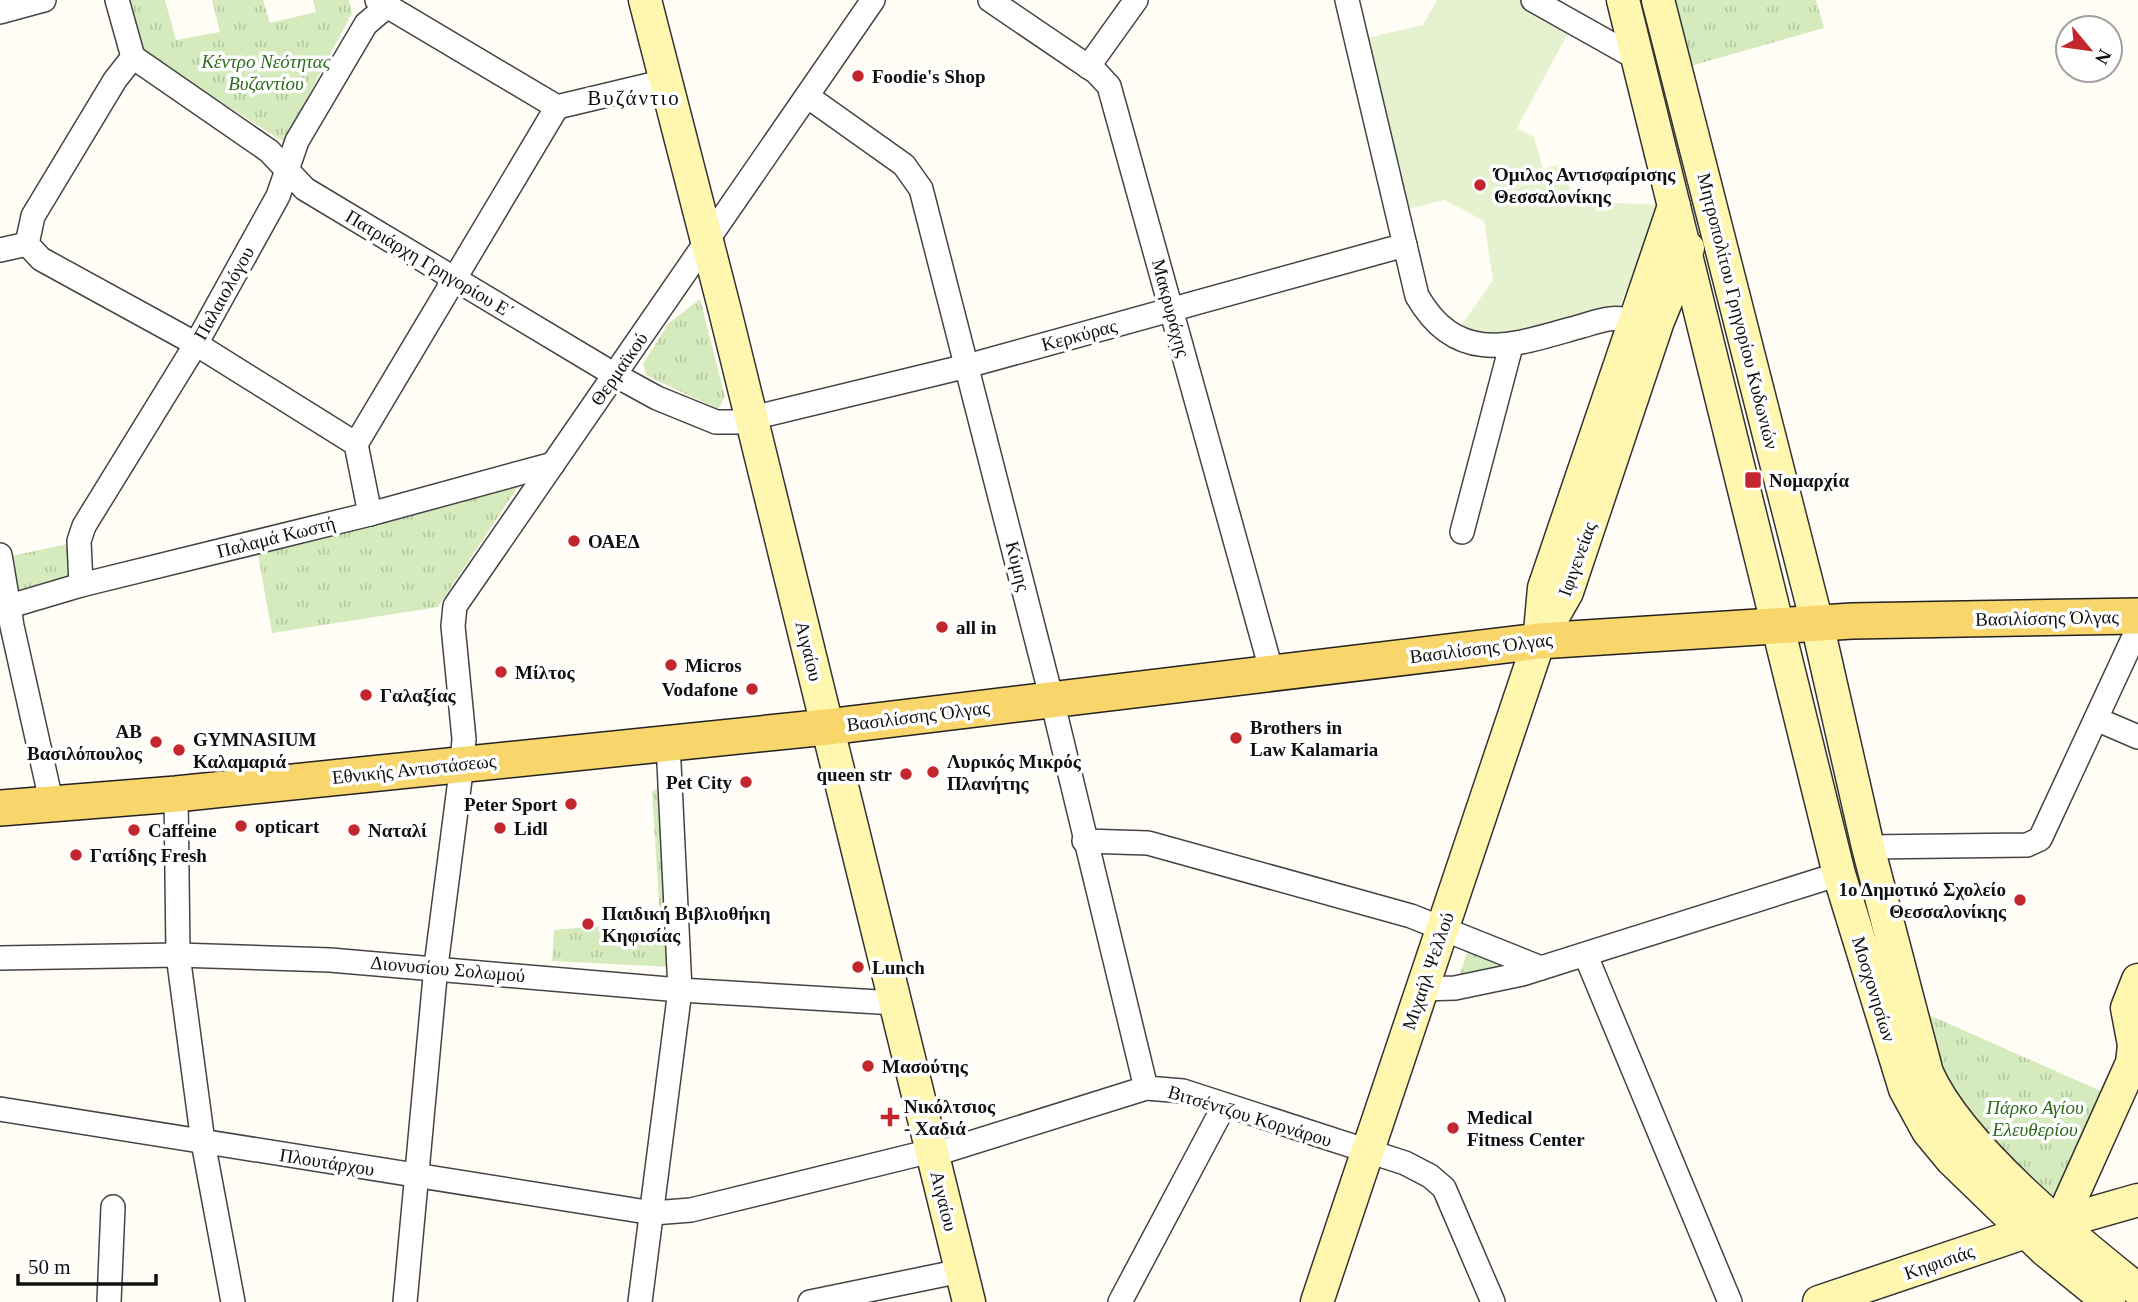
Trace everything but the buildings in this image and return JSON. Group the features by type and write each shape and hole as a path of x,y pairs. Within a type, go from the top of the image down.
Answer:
{"main road":[{"name":"Αιγαίου","path":"645,0 752,418 969,1302"},
{"name":"Μητροπολίτου Γρηγορίου Κυδωνιών","path":"1623,0 1779,624"},
{"name":"Μητροπολίτου Γρηγορίου Κυδωνιών","path":"1658,0 1818,622"},
{"name":"Ιφιγενείας","path":"1539,641 1544,588 1674,206"},
{"name":"Ιφιγενείας","path":"1539,641 1567,592 1658,321 1686,253 1712,206"},
{"name":"Βασιλίσσης Όλγας","path":"827,727 1539,641 1818,622 2138,616"},
{"name":"Μοσχονησίων","path":"1818,622 1868,847 1927,1073 1936,1092 1971,1138 2060,1223 2094,1287"},
{"name":"Μοσχονησίων","path":"1779,624 1839,874 1899,1074 1915,1110 1952,1160 2026,1232 2094,1287"},
{"name":"Μιχαήλ Ψελλού","path":"1317,1302 1539,641"},
{"name":"Εθνικής Αντιστάσεως","path":"0,808 176,794 827,727"},
{"path":"2060,1223 2135,1064 2127,1007 2138,980"},
{"path":"2126,1204 2102,1228 2094,1287 2138,1290"},
{"name":"Κηφισιάς","path":"1819,1302 2026,1232 2126,1204"}],"street":[{"path":"0,12 44,0"},
{"path":"27,244 33,216 115,79 133,57 117,0"},
{"name":"Θερμαϊκού","path":"405,1302 419,1176 436,967 463,764 464,739 453,626 455,606 873,0"},
{"name":"Μακρυράχης","path":"990,0 1104,79 1113,96 1272,673"},
{"path":"1088,67 1136,0"},
{"path":"1347,0 1417,296 1428,315 1453,337 1483,347 1511,346 1616,316 1634,322"},
{"path":"1533,0 1638,59"},
{"path":"381,3 557,107 666,81"},
{"name":"Παλαιολόγου","path":"81,585 79,541 84,526 196,344 278,196 297,141 381,3"},
{"name":"Πατριάρχη Γρηγορίου Ε΄","path":"133,57 269,151 305,189 615,375 657,398 716,422 752,418"},
{"name":"Κύμης","path":"807,96 904,165 917,180 1052,700 1084,841 1146,1087"},
{"path":"370,514 356,444 557,107"},
{"path":"0,250 27,244"},
{"path":"27,244 41,259 196,344 356,444"},
{"name":"Κερκύρας","path":"752,418 967,366 1405,245"},
{"path":"1462,532 1511,346"},
{"name":"Παλαμά Κωστή","path":"5,608 81,585 370,514 552,464"},
{"path":"0,555 5,608 52,805"},
{"path":"1868,847 2034,843 2044,833 2138,628"},
{"path":"2096,719 2138,737"},
{"path":"640,1302 680,990 668,743"},
{"path":"176,794 178,955 203,1142 233,1302"},
{"path":"1084,841 1148,843 1443,927 1541,968"},
{"path":"1422,989 1455,988 1586,956 1839,874"},
{"name":"Διονυσίου Σολωμού","path":"0,958 178,955 436,967 680,990 895,1003"},
{"path":"1586,956 1730,1302"},
{"name":"Βιτσέντζου Κορνάρου","path":"653,1213 691,1210 932,1153 1146,1087 1183,1091 1418,1169 1444,1188 1493,1302"},
{"path":"1120,1302 1224,1106"},
{"name":"Πλουτάρχου","path":"0,1110 653,1213"},
{"path":"109,1302 113,1207"},
{"path":"810,1302 961,1271"}],"green space":[{"name":"Κέντρο Νεότητας Βυζαντίου","path":"126,0 165,0 176,40 220,32 212,0 263,0 270,23 316,12 313,0 349,0 352,13 284,142 169,69 143,59"},
{"name":"Όμιλος Αντισφαίρισης Θεσσαλονίκης","path":"1437,0 1533,0 1574,22 1517,128 1534,137 1543,169 1563,164 1573,201 1661,205 1616,316 1511,346 1453,337 1493,280 1484,221 1445,200 1399,211 1358,40 1423,25"},
{"path":"1670,0 1816,0 1824,28 1687,67"},
{"path":"700,299 725,397 718,409 647,376 643,364 668,324"},
{"path":"523,479 438,607 272,633 257,549"},
{"path":"91,539 87,580 22,604 2,558"},
{"path":"673,781 672,967 552,961 554,930 601,926 601,938 661,935 652,791"},
{"path":"1468,950 1509,966 1457,982"},
{"name":"Πάρκο Αγίου Ελευθερίου","path":"1927,1014 2103,1092 2053,1208 1947,1094"}],"place":[{"name":"Foodie's Shop","path":"858,76"},
{"name":"Όμιλος Αντισφαίρισης Θεσσαλονίκης","path":"1480,185"},
{"name":"Νομαρχία","path":"1753,480"},
{"name":"ΟΑΕΔ","path":"574,541"},
{"name":"all in","path":"942,627"},
{"name":"Micros","path":"671,665"},
{"name":"Μίλτος","path":"501,672"},
{"name":"Vodafone","path":"752,689"},
{"name":"Γαλαξίας","path":"366,695"},
{"name":"Brothers in Law Kalamaria","path":"1236,738"},
{"name":"ΑΒ Βασιλόπουλος","path":"156,742"},
{"name":"GYMNASIUM Καλαμαριά","path":"179,750"},
{"name":"Λυρικός Μικρός Πλανήτης","path":"933,772"},
{"name":"queen str","path":"906,774"},
{"name":"Pet City","path":"746,782"},
{"name":"Peter Sport","path":"571,804"},
{"name":"opticart","path":"241,826"},
{"name":"Lidl","path":"500,828"},
{"name":"Caffeine","path":"134,830"},
{"name":"Ναταλί","path":"354,830"},
{"name":"Γατίδης Fresh","path":"76,855"},
{"name":"1ο Δημοτικό Σχολείο Θεσσαλονίκης","path":"2020,900"},
{"name":"Παιδική Βιβλιοθήκη Κηφισίας","path":"588,924"},
{"name":"Lunch","path":"858,967"},
{"name":"Μασούτης","path":"868,1066"},
{"name":"Νικόλτσιος - Χαδιά","path":"890,1117"},
{"name":"Medical Fitness Center","path":"1453,1128"}],"district":[{"name":"Βυζάντιο","path":"634,98"}]}
